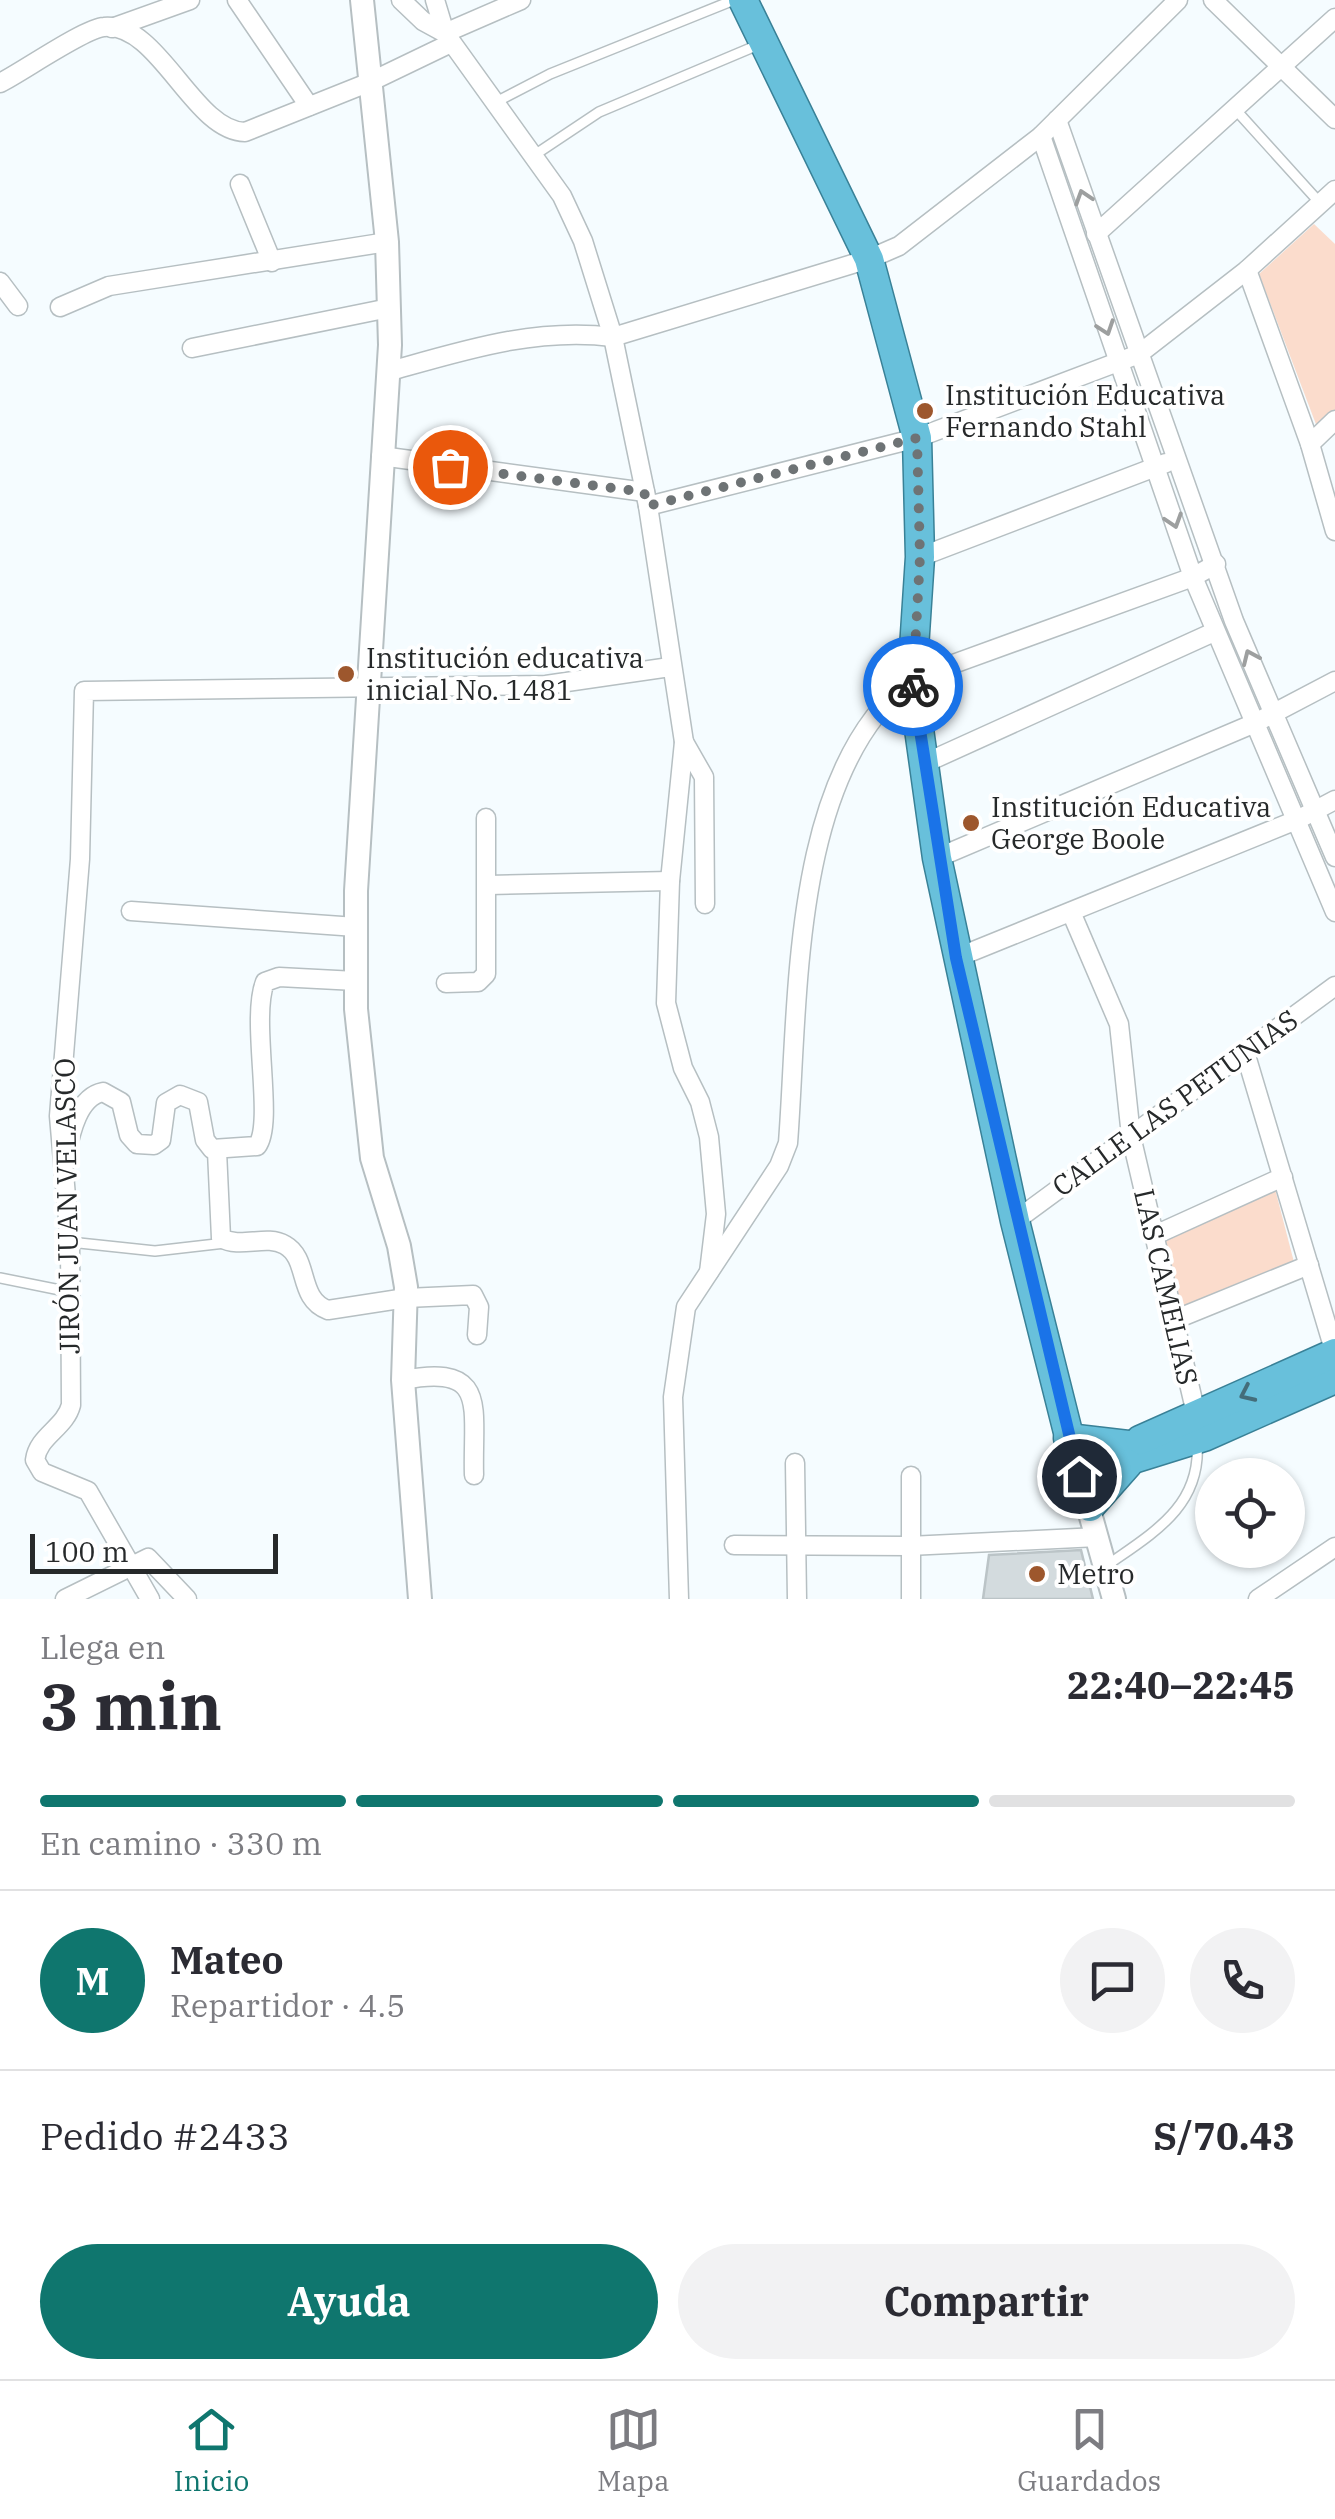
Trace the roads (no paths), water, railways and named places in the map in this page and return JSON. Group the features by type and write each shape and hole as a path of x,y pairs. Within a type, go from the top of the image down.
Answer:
{"highway":[{"path":"743,0 870,260 917,438 920,557 912,679 937,858 1015,1222 1074,1458"},
{"path":"1199,1431 1335,1353"},
{"path":"1074,1458 1130,1453 1335,1380"},
{"path":"1074,1458 1130,1453"},
{"path":"1090,1508 1130,1453"}],"street":[{"path":"0,83 92,30 112,28 190,0"},
{"path":"237,0 309,106"},
{"path":"362,0 387,242 388,372 356,981 360,1071 372,1158 399,1246 406,1298 403,1380 420,1599"},
{"path":"401,0 448,38"},
{"path":"435,0 448,38 562,196 583,241 612,337 646,499 684,742 670,881 666,1002 683,1068 710,1138 716,1214 710,1272"},
{"path":"112,28 142,42 230,131 250,131 370,82 521,0"},
{"path":"388,372 502,341 569,334 612,337 870,260 899,246 1041,136 1178,0"},
{"path":"1213,0 1335,119"},
{"path":"1096,234 1335,18"},
{"path":"1058,120 1234,621 1335,857"},
{"path":"1041,136 1193,578 1335,912"},
{"path":"240,184 272,262"},
{"path":"382,456 646,499 917,438 1139,354 1247,270 1335,190"},
{"path":"60,307 110,286 387,242"},
{"path":"1247,270 1310,444 1335,531"},
{"path":"0,282 18,306"},
{"path":"192,348 388,308"},
{"path":"1310,444 1335,420"},
{"path":"920,557 1176,459"},
{"path":"680,1599 673,1398 686,1308 779,1166 788,1142 805,930 827,810 849,754 884,700 912,679 1193,578 1216,564"},
{"path":"923,764 1214,632"},
{"path":"369,686 546,685 670,668"},
{"path":"937,858 1255,722 1335,680"},
{"name":"JIRÓN JUAN VELASCO","path":"150,1599 140,1561 88,1491 42,1472 35,1463 39,1445 68,1416 71,1406 70,1242 59,1116 80,859 84,691 369,686"},
{"path":"684,742 704,777 705,904"},
{"path":"956,958 1299,820 1335,800"},
{"path":"446,983 478,982 486,974 486,818"},
{"path":"488,885 670,881"},
{"path":"131,911 356,927"},
{"name":"LAS CAMELIAS","path":"1071,912 1118,1024 1131,1136 1199,1431"},
{"path":"216,1151 254,1148 263,1139 260,1074 265,982 279,977 356,981"},
{"name":"CALLE LAS PETUNIAS","path":"1015,1222 1335,986"},
{"path":"1245,1052 1335,1353"},
{"path":"64,1164 82,1105 89,1096 104,1092 122,1102 130,1140 146,1146 161,1140 170,1099 180,1094 194,1098 200,1107 206,1140 216,1151 220,1234 227,1241 274,1242 290,1248 310,1297 322,1309 473,1294 479,1307 476,1335"},
{"path":"1155,1235 1282,1177"},
{"path":"1174,1320 1309,1265"},
{"path":"403,1380 446,1374 464,1384 470,1400 474,1475"},
{"path":"1074,1458 1114,1599"},
{"path":"795,1463 796,1599"},
{"path":"910,1599 911,1476"},
{"path":"734,1546 910,1546 1098,1537"},
{"path":"1258,1599 1335,1547"},
{"path":"65,1599 140,1561 188,1599"}],"lane":[{"path":"494,102 550,74 734,0"},
{"path":"533,156 599,112 762,43"},
{"path":"1234,108 1320,203"},
{"path":"70,1242 155,1251 215,1247 227,1241"},
{"path":"0,1278 70,1292"},
{"path":"1106,1566 1168,1519 1192,1490 1199,1472 1199,1431"}],"place":[{"name":"Institución Educativa Fernando Stahl","path":"925,411"},
{"name":"Institución educativa inicial No. 1481","path":"346,674"},
{"name":"Institución Educativa George Boole","path":"971,823"},
{"name":"Metro","path":"1037,1574"}]}
